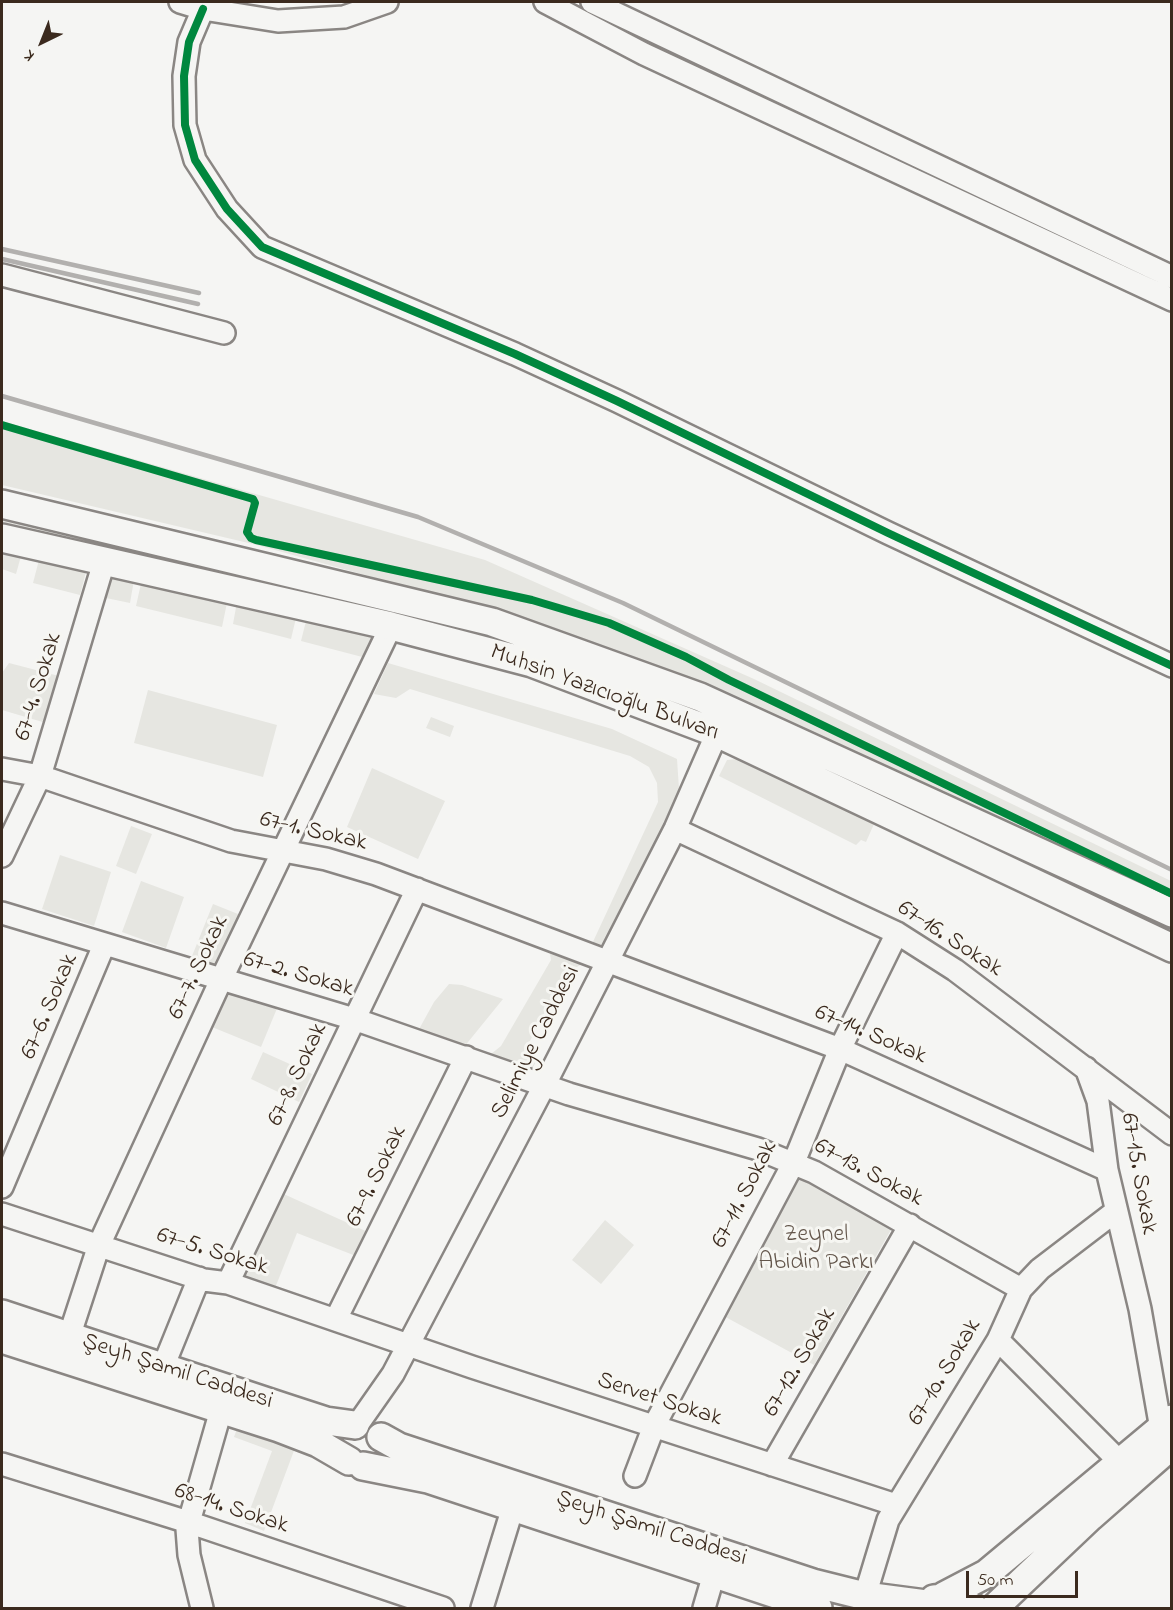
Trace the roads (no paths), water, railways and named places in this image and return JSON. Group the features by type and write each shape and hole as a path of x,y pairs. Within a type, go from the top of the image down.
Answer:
{"main road":[{"name":"Muhsin Yazıcıoğlu Bulvarı","path":"2,504 492,622 700,697 1172,913"},
{"name":"Muhsin Yazıcıoğlu Bulvarı","path":"2,538 391,626 532,663 717,733 1172,948"},
{"name":"Şeyh Şamil Caddesi","path":"2,1314 319,1419 368,1430 399,1447 813,1583 866,1596 931,1603 962,1599 974,1608"},
{"name":"Şeyh Şamil Caddesi","path":"2,1339 318,1443 356,1464 428,1479 818,1608"},
{"path":"368,1430 383,1447 379,1457 370,1465 356,1464 342,1452 341,1441 346,1431 368,1430"},
{"path":"931,1603 986,1574 1121,1463 1169,1438"},
{"path":"994,1608 1169,1438"}],"street":[{"path":"180,2 203,9 278,21 344,17 387,2"},
{"path":"545,2 696,79 1172,300"},
{"path":"592,2 1172,277"},
{"path":"203,9 189,42 186,65 185,125 195,160 228,208 262,247 587,387 888,533 1172,666"},
{"path":"2,275 224,333"},
{"name":"67-4. Sokak","path":"2,856 40,776 104,562"},
{"name":"67-7. Sokak","path":"69,1337 99,1245 221,980 391,626"},
{"name":"Selimiye Caddesi","path":"368,1430 383,1406 393,1374 407,1344 544,1086 675,829 717,733"},
{"name":"67-1. Sokak","path":"2,769 40,776 231,841 326,859 417,889 608,961"},
{"name":"67-16. Sokak","path":"675,829 897,933 955,970 1172,1134"},
{"name":"67-8. Sokak","path":"228,1283 417,889"},
{"name":"67-2. Sokak","path":"2,913 354,1019 544,1086"},
{"name":"67-11. Sokak","path":"635,1476 654,1426 794,1162 840,1049 897,933"},
{"name":"67-6. Sokak","path":"2,1187 104,945"},
{"name":"67-14. Sokak","path":"608,961 840,1049 1107,1170"},
{"name":"67-9. Sokak","path":"336,1319 466,1057"},
{"name":"67-15. Sokak","path":"1086,1068 1098,1101 1107,1170 1169,1438"},
{"name":"67-13. Sokak","path":"544,1086 728,1138 794,1162 1021,1288"},
{"name":"67-10. Sokak","path":"866,1596 882,1534 896,1505 998,1340 1021,1288 1040,1269 1116,1211"},
{"name":"67-5. Sokak","path":"2,1214 199,1278 228,1283 407,1344"},
{"name":"67-12. Sokak","path":"772,1465 910,1225"},
{"path":"163,1367 199,1278"},
{"path":"998,1340 1121,1463"},
{"name":"Servet Sokak","path":"407,1344 896,1505"},
{"path":"1151,1361 1172,1376"},
{"path":"202,1608 187,1541 188,1522 221,1410"},
{"name":"68-14. Sokak","path":"2,1464 188,1522 443,1608"},
{"path":"482,1608 513,1507"},
{"path":"704,1608 714,1574"}],"railway":[{"path":"2,249 199,293"},
{"path":"2,259 198,304"},
{"path":"2,396 418,517 623,603 1172,870"}],"park label":[{"name":"Zeynel Abidin Parkı","path":"816,1250"}]}
